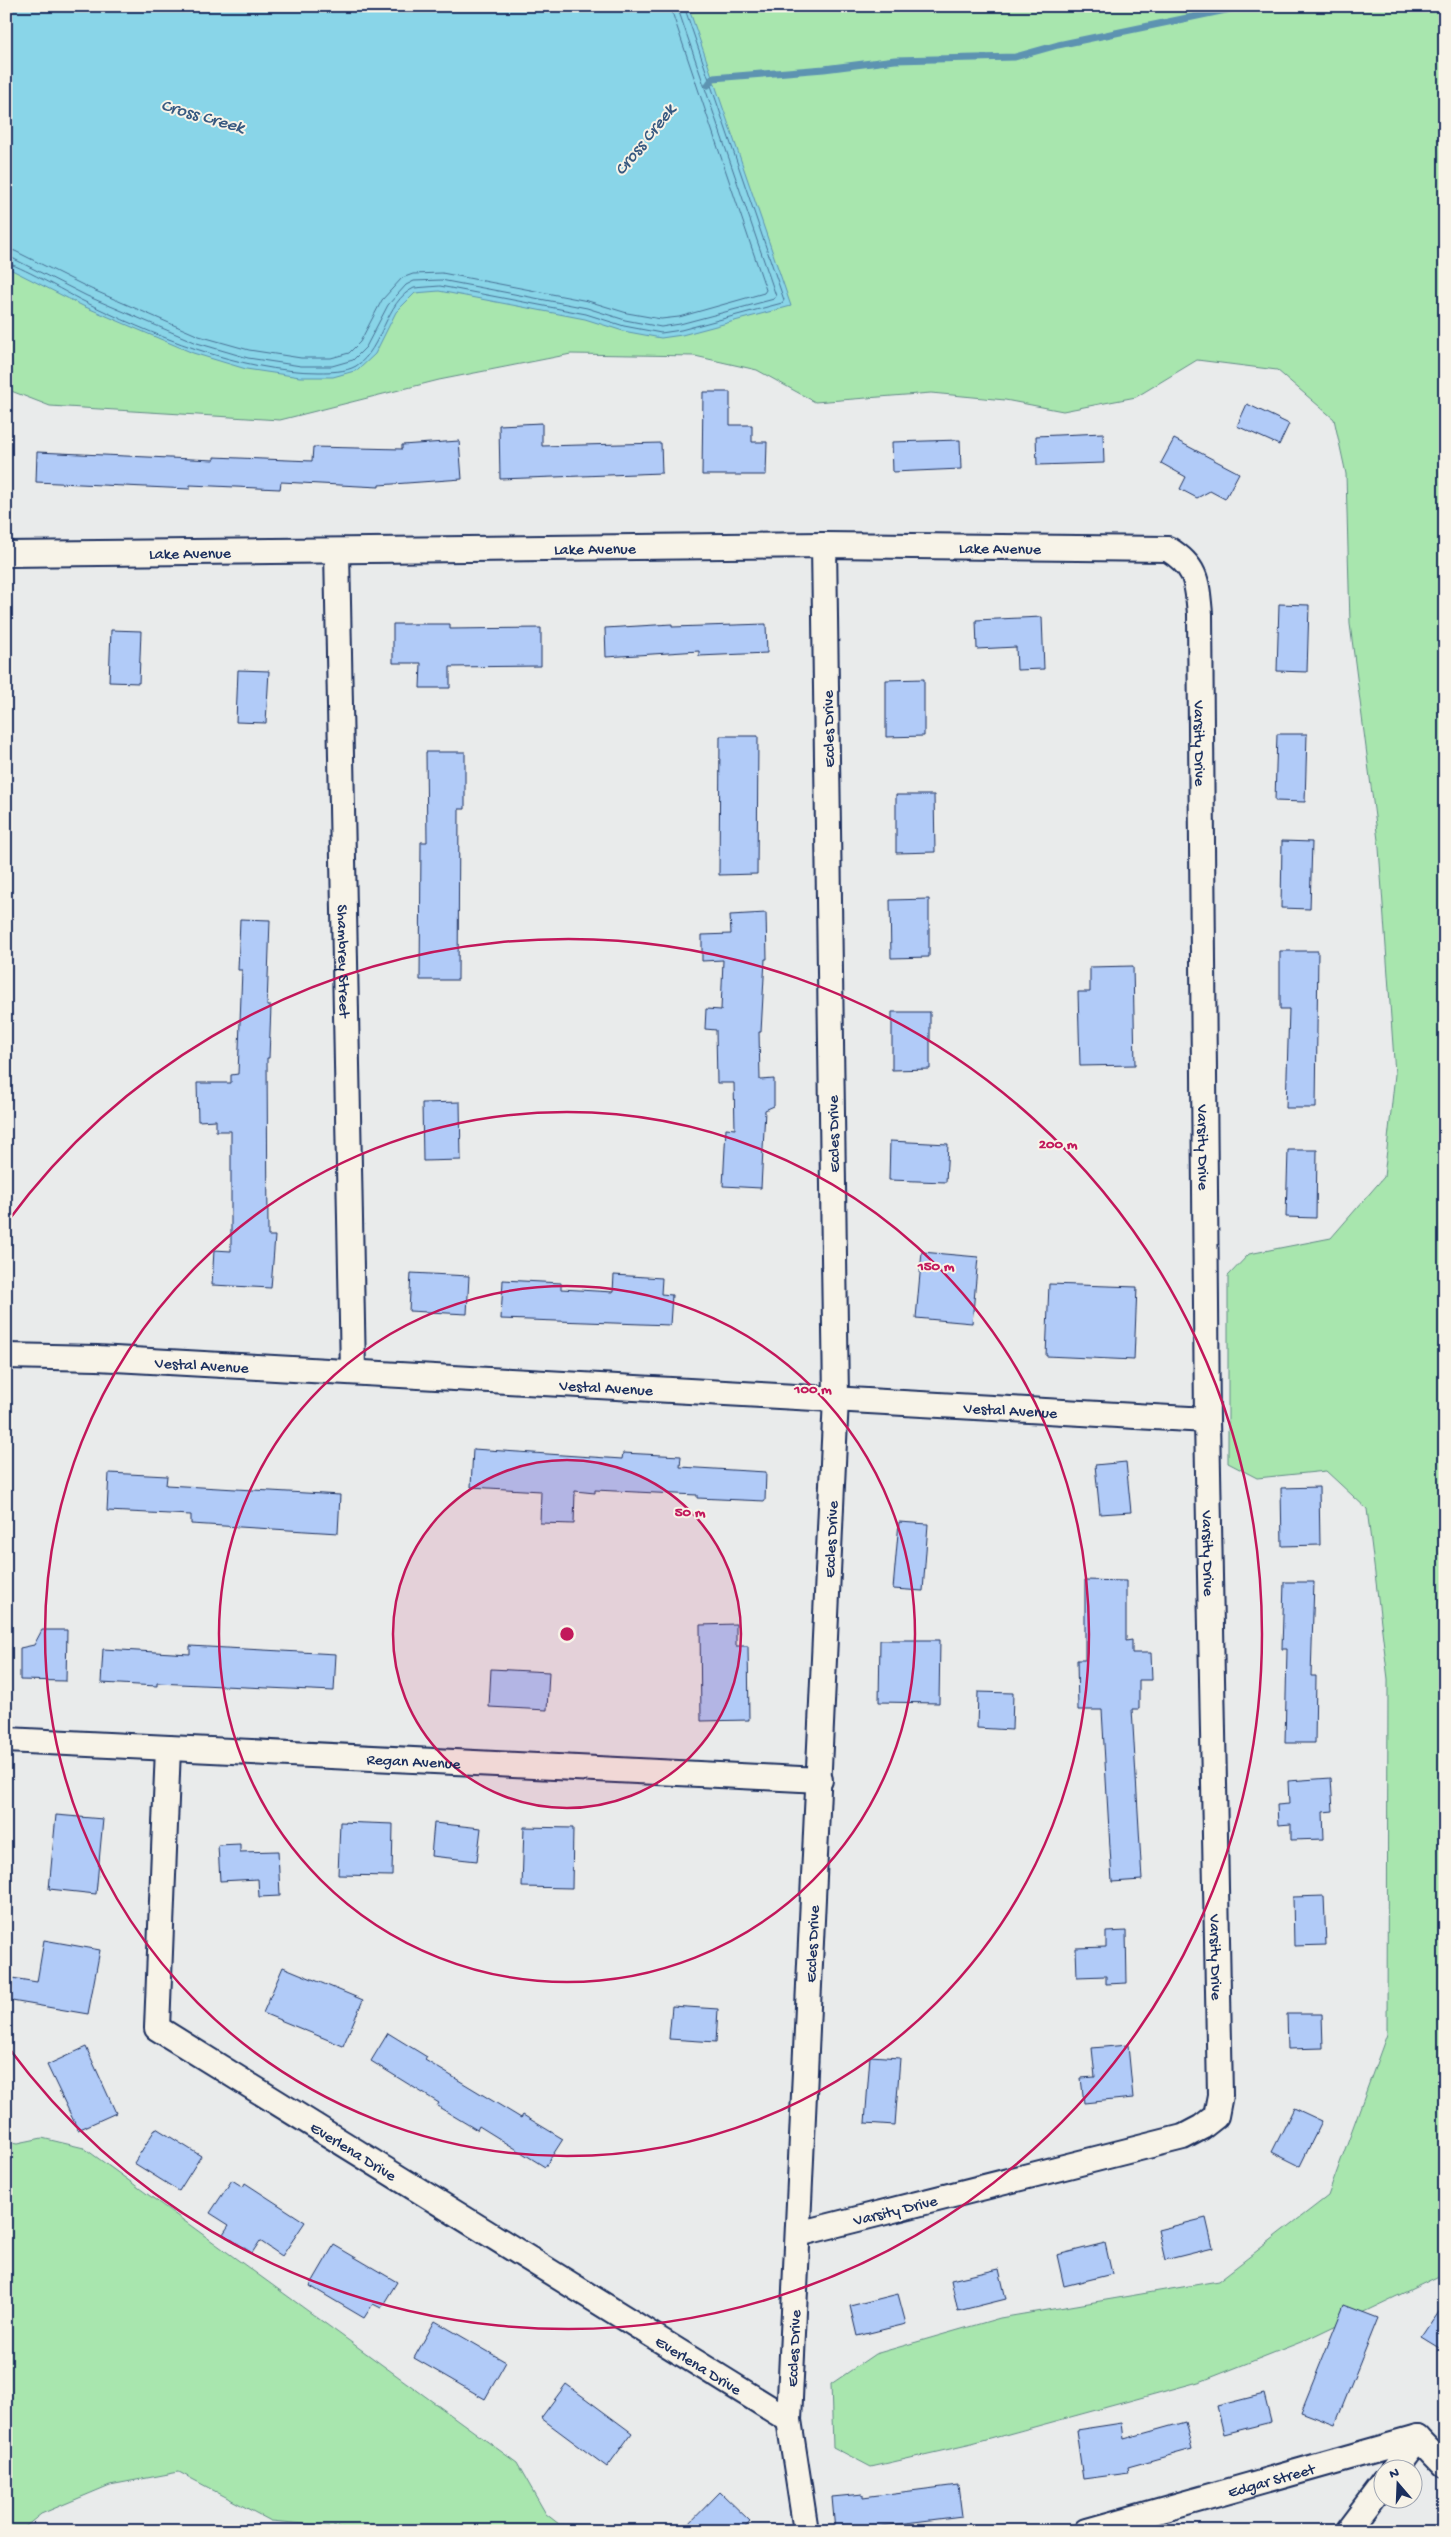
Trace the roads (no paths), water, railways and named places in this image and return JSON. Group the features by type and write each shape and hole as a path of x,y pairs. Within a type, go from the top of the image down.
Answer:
{"street":[{"name":"Lake Avenue","path":"6,554 824,545 1168,548 1181,557"},
{"name":"Eccles Drive","path":"806,2531 789,2420 820,1780 836,1398 824,545"},
{"name":"Shambrey Street","path":"337,551 353,1372"},
{"name":"Varsity Drive","path":"798,2234 1183,2137 1202,2128 1216,2116 1220,2085 1208,1420 1200,614 1192,569 1181,557"},
{"name":"Vestal Avenue","path":"6,1356 97,1358 1208,1420"},
{"name":"Regan Avenue","path":"6,1740 820,1780"},
{"name":"Everlena Drive","path":"168,1748 157,2028 789,2420"},
{"path":"1400,2460 1417,2438 1445,2467"},
{"name":"Edgar Street","path":"1087,2531 1417,2438"},
{"path":"1347,2531 1374,2495"}],"water":[{"path":"6,6 688,6 791,306 682,335 661,338 623,331 585,319 439,291 415,293 396,312 375,354 358,370 333,377 300,377 246,369 193,353 83,306 6,267"}],"waterway":[{"name":"Cross Creek","path":"708,85 713,78 824,69 895,60 1015,57 1058,45 1245,6"}]}
